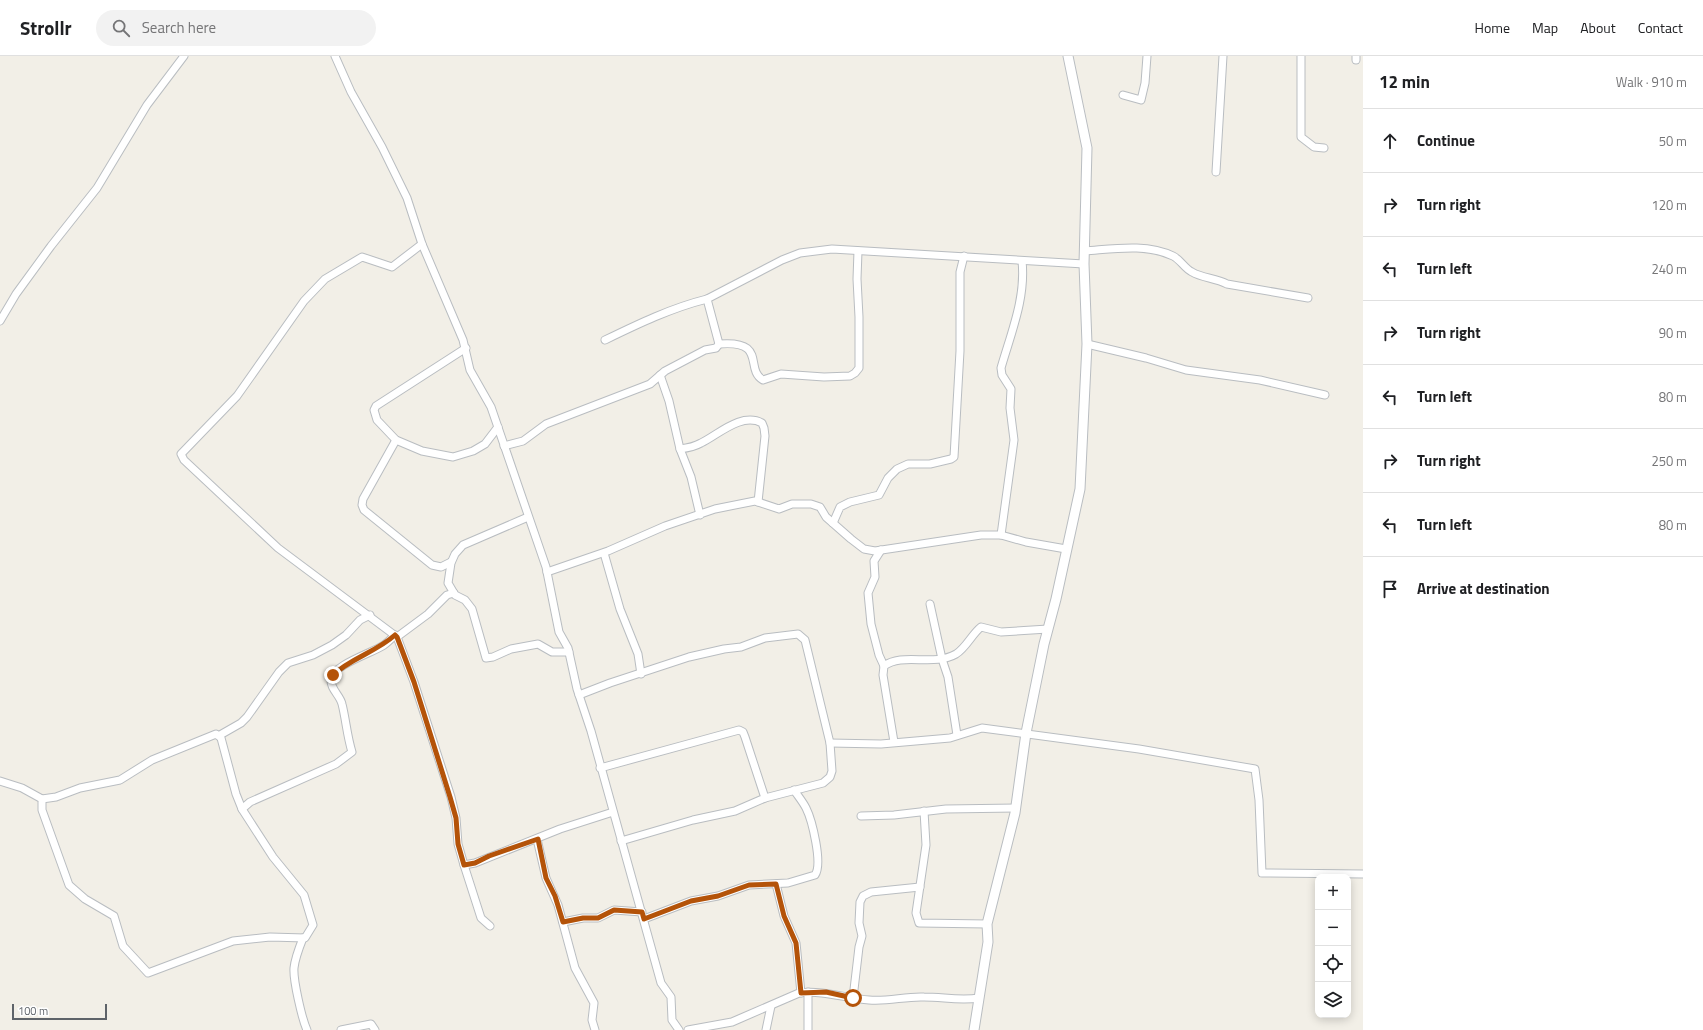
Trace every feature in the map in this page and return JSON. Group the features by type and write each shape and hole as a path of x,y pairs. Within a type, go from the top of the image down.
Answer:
{"street":[{"path":"0,321 16,294 51,246 97,188 147,105 184,56"},
{"path":"335,56 351,92 382,147 407,198 422,244 446,296 466,348 470,370 491,407 547,572 560,632 568,652 661,983 672,1001 672,1020 679,1030"},
{"path":"974,1030 988,942 987,924 1016,808 1026,734 1080,489 1087,344 1084,264 1087,148 1068,56"},
{"path":"1123,95 1141,100 1145,82 1147,56"},
{"path":"1216,172 1223,56"},
{"path":"1301,56 1301,137 1314,147 1324,148"},
{"path":"422,244 392,267 362,257 325,279 304,301 237,396 181,454 184,460 236,511 278,548 334,591 370,615 396,636 414,682 450,797 456,818 458,844 481,918 490,926"},
{"path":"1085,251 1127,248 1149,250 1172,256 1193,273 1216,278 1227,284 1308,298"},
{"path":"605,340 648,319 690,303 707,299 741,280 800,253 832,249 1084,264"},
{"path":"504,446 523,441 546,424 650,384 660,375 705,350 716,348 719,344 733,343 746,348 751,353 758,375 763,380 782,374 824,377 850,376 859,368 858,251"},
{"path":"833,523 840,507 850,502 879,495 888,478 897,469 908,464 930,464 954,457 960,351 960,272 964,256"},
{"path":"1001,535 1014,440 1010,408 1011,389 1002,375 1001,368 1020,304 1024,278 1022,261"},
{"path":"707,299 719,344"},
{"path":"1087,344 1146,358 1186,370 1260,380 1325,395"},
{"path":"466,348 376,406 374,410 377,420 396,440 422,451 453,457 473,451 485,444 498,427"},
{"path":"660,375 669,401 680,449 691,477 700,515"},
{"path":"680,449 690,448 703,443 718,432 736,424 748,421 762,423 765,436 758,502"},
{"path":"396,440 363,499 362,505 364,510 432,565 441,567 451,562"},
{"path":"547,572 604,553 665,526 741,503 758,502 779,509 792,504 811,504 820,508 833,523 864,549 875,551 981,535 1001,535 1026,542 1066,549"},
{"path":"528,517 463,545 455,554 451,562 448,583 454,593 465,600 472,609 486,658 493,657 511,649 538,644 546,651 568,652"},
{"path":"881,550 874,561 875,577 868,593 871,624 879,655 884,666 883,675 894,742"},
{"path":"604,553 620,609 638,654 641,674"},
{"path":"242,809 250,802 336,764 352,752 346,733 342,703 332,686 331,679 333,675 343,666 384,645 428,614 447,595 454,593"},
{"path":"930,604 942,659 948,677 957,736"},
{"path":"0,781 22,788 42,799 56,797 80,788 120,780 152,760 211,735 220,735 244,720 279,672 288,663 313,655 332,645 346,635 360,620 370,615"},
{"path":"884,666 889,662 899,659 919,661 942,659 956,654 981,627 1001,632 1048,629"},
{"path":"579,695 610,683 689,657 724,649 741,647 765,638 798,634 805,640 830,743 832,771 830,777 823,783 764,798 736,811 693,820 622,841"},
{"path":"830,743 894,742 950,738 982,728 1139,749 1255,769 1259,800 1262,873 1363,874"},
{"path":"600,768 739,730 743,732 745,737 764,798"},
{"path":"220,735 236,794 242,809 272,857 304,895 313,925 303,938 297,951 294,969 307,1030"},
{"path":"563,922 583,918 598,918 614,910 643,916 691,901 718,896 749,885 788,883 815,875 819,868 814,835 806,808 794,790"},
{"path":"42,799 42,810 69,885 75,892 85,899 104,912 114,916 123,946 148,972 233,941 270,937 303,938"},
{"path":"861,816 894,815 946,809 1016,808"},
{"path":"464,865 475,863 489,856 538,839 560,829 613,812"},
{"path":"924,812 926,845 916,913 919,923 987,924"},
{"path":"538,839 546,878 555,896 575,968 594,1003 592,1020 595,1030"},
{"path":"776,884 784,916 796,943 805,993 808,1030"},
{"path":"853,998 859,947 862,936 860,923 860,902 863,896 871,892 920,887"},
{"path":"688,1030 732,1022 805,993 826,992 871,1000 924,996 962,1001 979,998"},
{"path":"766,1030 771,1006"},
{"path":"341,1030 371,1024 375,1030"}],"route":[{"path":"333,675 343,666 384,645 395,635 397,637 414,682 435,754 443,773 456,818 458,844 464,865 475,863 489,856 538,839 546,878 555,896 563,922 583,918 598,918 614,910 642,912 644,919 691,901 718,896 749,885 776,884 784,916 796,943 801,993 826,992 853,998"}]}
